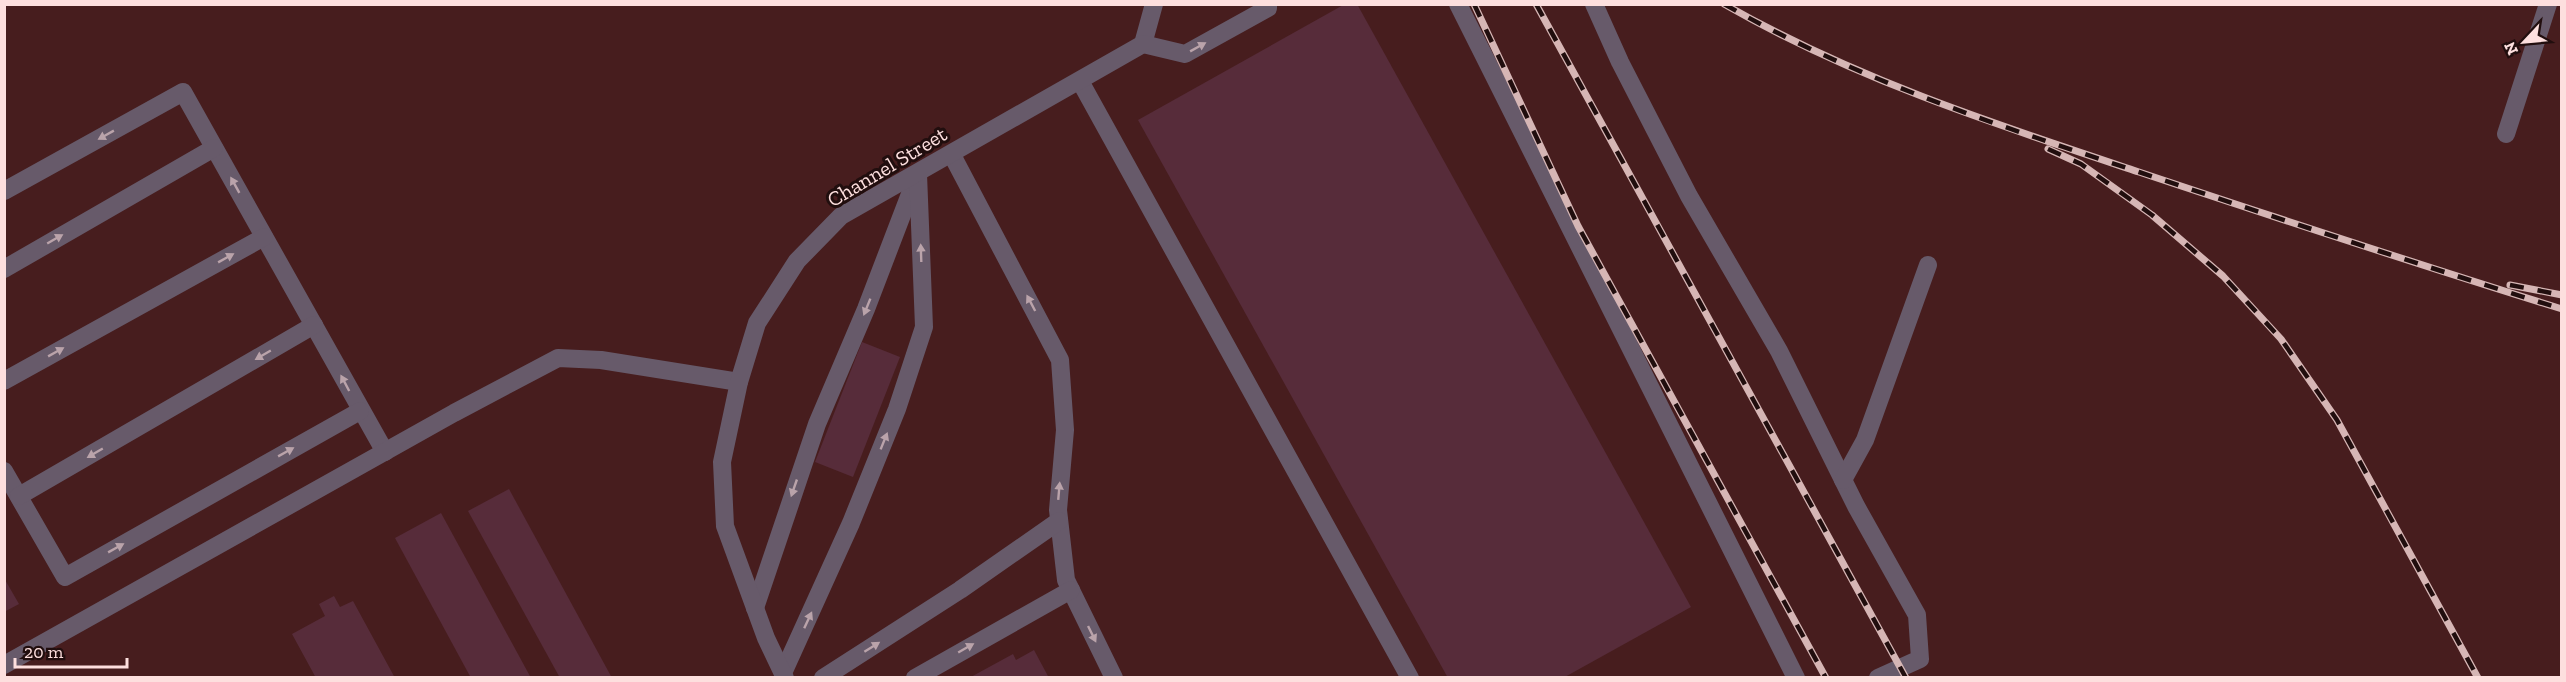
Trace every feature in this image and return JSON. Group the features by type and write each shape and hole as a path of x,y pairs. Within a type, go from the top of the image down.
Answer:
{"lane":[{"path":"1154,4 1143,45 1185,54 1268,6"},
{"path":"1458,4 1796,678"},
{"path":"1594,4 1620,62 1689,196 1779,351 1844,480 1917,615 1920,659 1878,678"},
{"path":"2506,134 2548,4"},
{"name":"Channel Street","path":"784,675 755,608 725,526 722,462 739,382 757,323 797,261 841,216 1143,45"},
{"path":"1080,81 1410,678"},
{"path":"4,191 183,92 385,452"},
{"path":"4,269 214,148"},
{"path":"952,155 1060,360 1065,430 1059,522 1066,580 1114,678"},
{"path":"755,608 817,424 867,309 918,174"},
{"path":"784,675 851,523 893,420 924,327 918,174"},
{"path":"4,381 264,237"},
{"path":"1844,480 1865,440 1928,265"},
{"path":"19,496 314,325"},
{"path":"4,665 558,358 601,360 739,382"},
{"path":"4,471 65,577 360,411"},
{"path":"823,678 941,603 1059,522"},
{"path":"915,678 1071,590"}],"building":[{"path":"1345,4 1357,4 1691,607 1563,678 1448,678 1138,120"},
{"path":"862,342 900,357 853,477 815,462"},
{"path":"509,489 612,678 560,678 468,511"},
{"path":"441,513 531,678 471,678 395,538"},
{"path":"4,578 19,604 4,612"},
{"path":"334,596 340,607 353,601 395,678 316,678 292,634 325,616 319,604"},
{"path":"1034,650 1049,678 969,678 1013,654 1016,660"}],"railway":[{"path":"1474,4 1578,226 1826,678"},
{"path":"1536,4 1906,678"},
{"path":"1724,4 1774,31 1875,78 1980,118 2297,224 2562,309"},
{"path":"2048,149 2081,164 2152,215 2223,276 2281,339 2337,420 2478,678"},
{"path":"2510,285 2562,295"}]}
